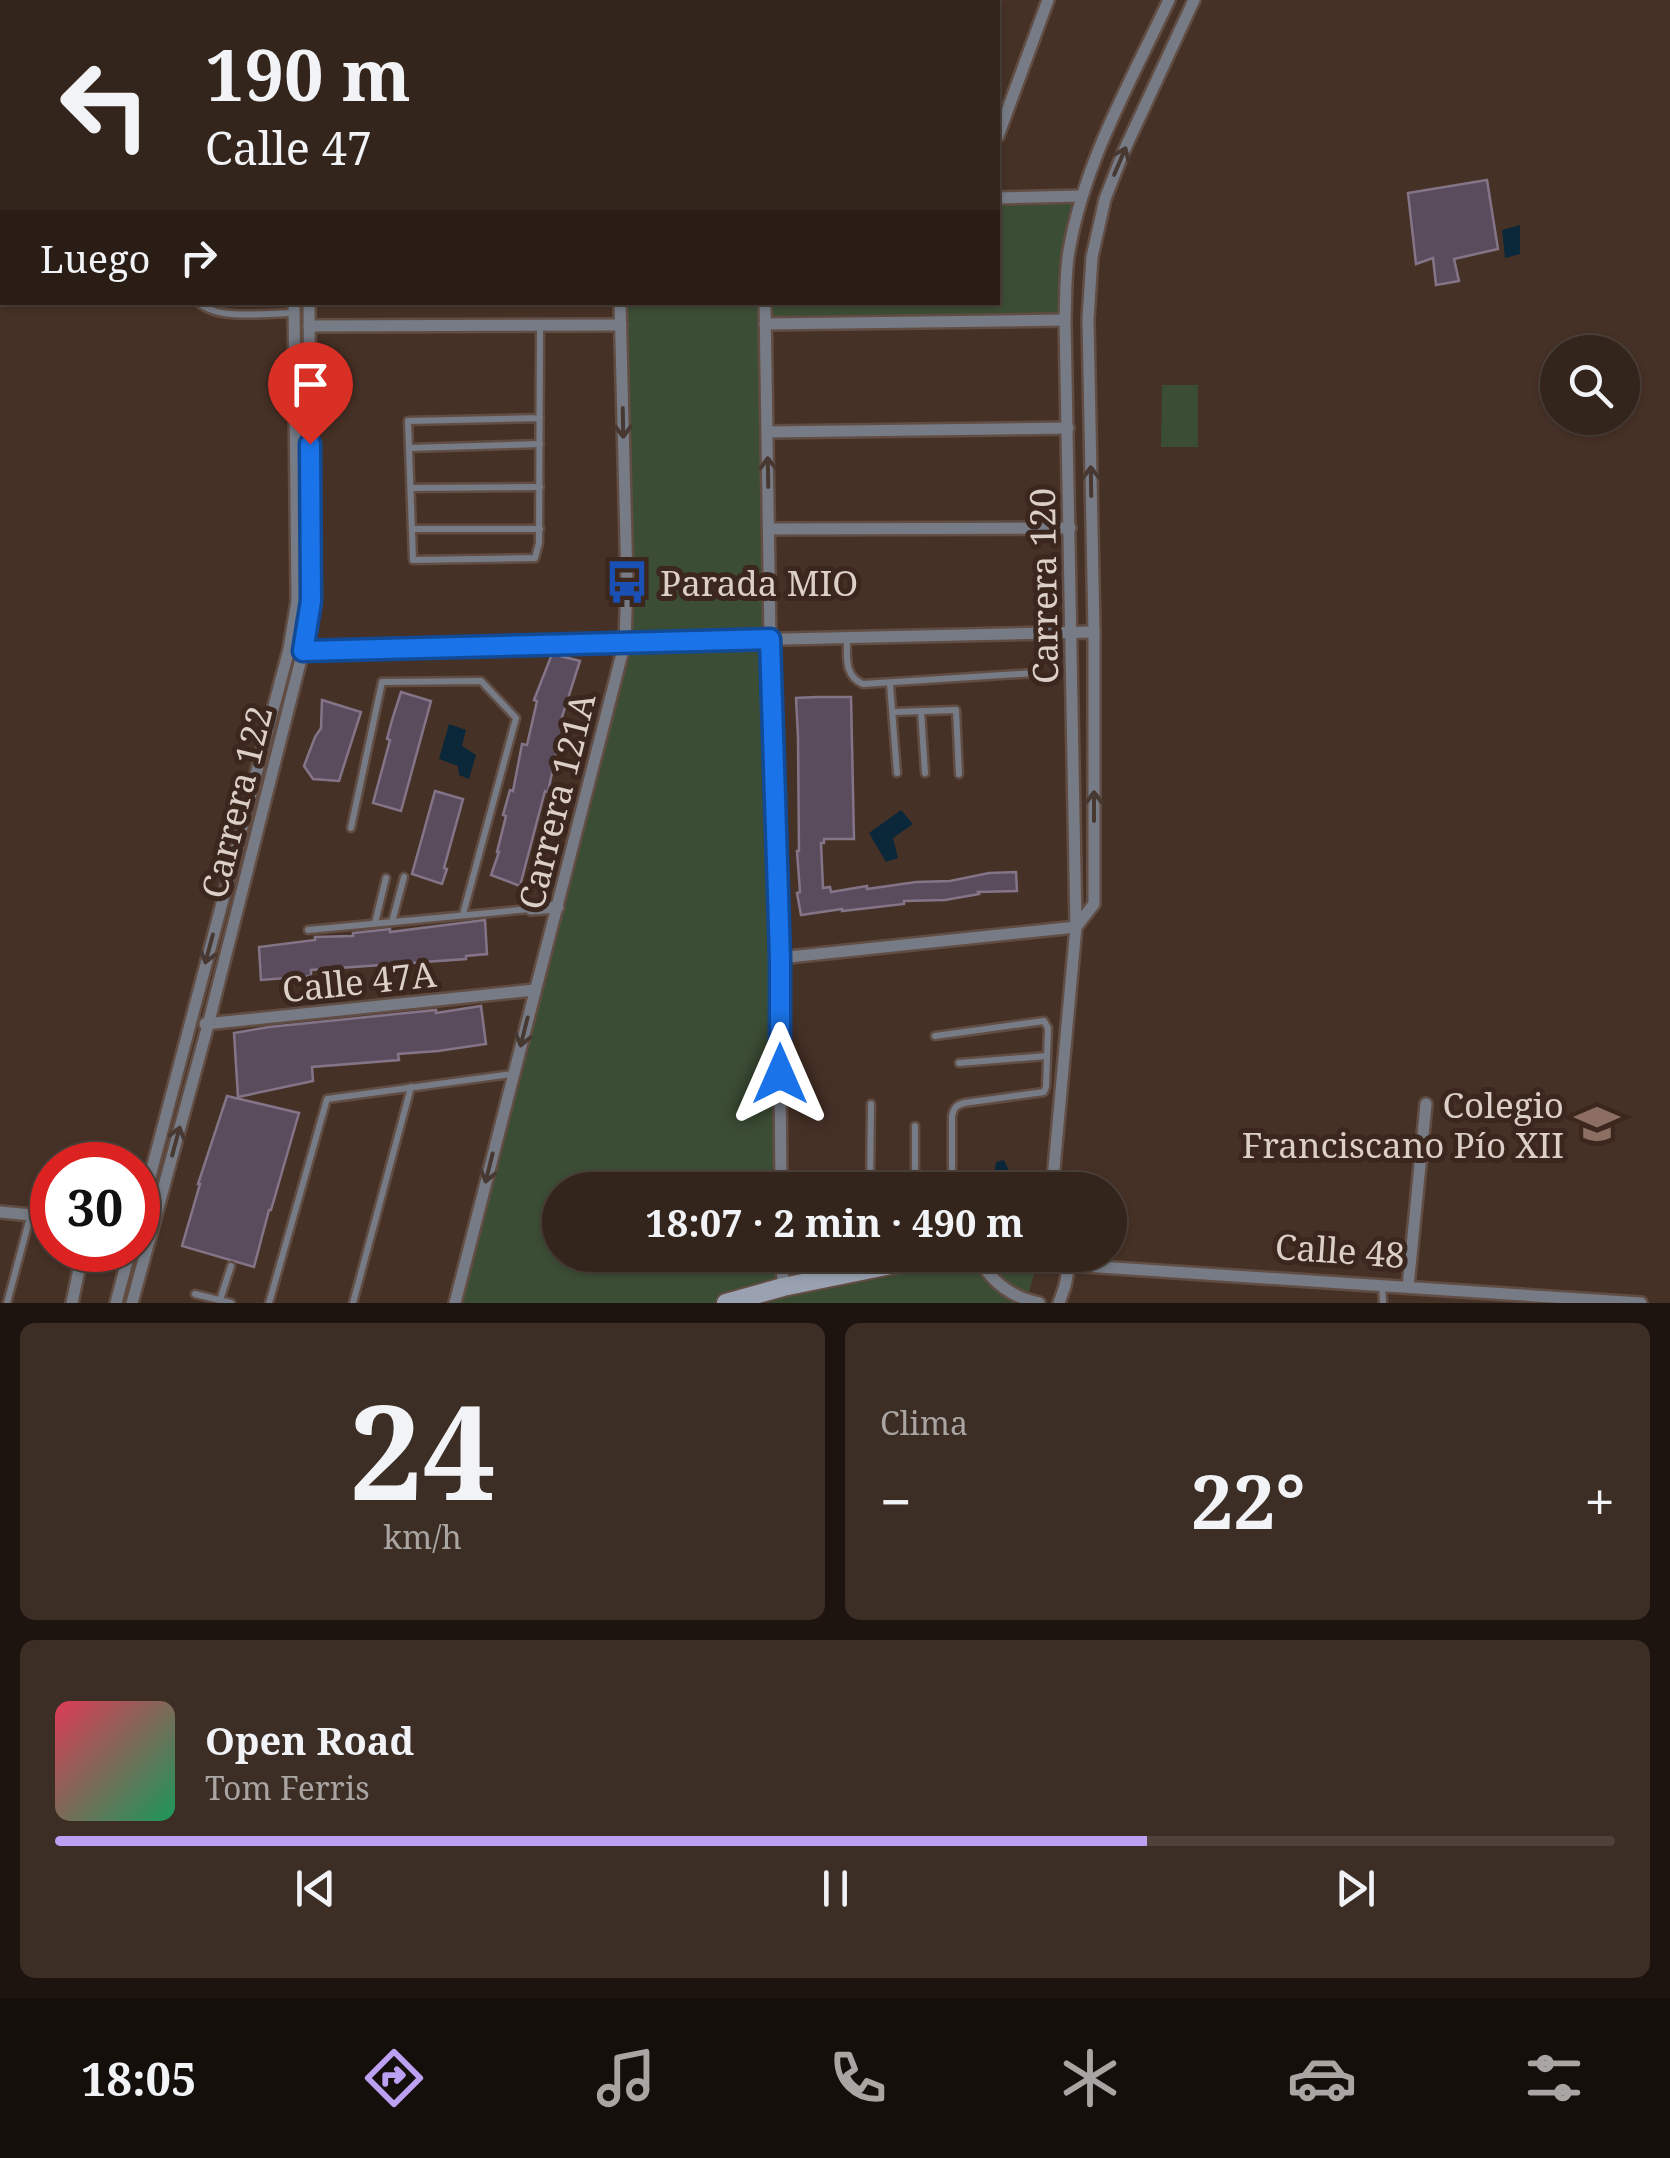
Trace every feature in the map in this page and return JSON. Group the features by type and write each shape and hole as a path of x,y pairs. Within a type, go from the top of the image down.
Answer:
{"main road":[{"path":"726,1303 859,1272"}],"street":[{"path":"1000,131 1048,0"},
{"name":"Carrera 120","path":"1054,1172 1076,927 1065,320 1068,254 1082,196 1101,144 1169,0"},
{"name":"Carrera 120","path":"1076,927 1094,904 1088,320 1092,257 1105,198 1194,0"},
{"path":"1000,198 1082,196"},
{"name":"Carrera 122","path":"132,1303 303,651 311,601 309,305"},
{"name":"Carrera 121A","path":"455,1303 625,642 620,305"},
{"path":"765,305 780,958 781,1172"},
{"name":"Carrera 122","path":"159,1142 288,649 297,601 294,308"},
{"path":"765,324 1065,320"},
{"path":"309,326 621,325"},
{"path":"767,432 1068,428"},
{"path":"769,530 1070,528"},
{"path":"288,649 1094,632"},
{"path":"531,909 558,907"},
{"path":"780,958 1076,927"},
{"name":"Calle 47A","path":"190,1020 208,1025 534,990"},
{"path":"1408,1286 1426,1104"},
{"path":"0,1212 30,1216"},
{"name":"Calle 48","path":"1127,1269 1641,1303"},
{"path":"72,1303 78,1272"},
{"path":"116,1303 124,1272"},
{"path":"783,1272 783,1288"},
{"path":"986,1272 1001,1288 1039,1303"},
{"path":"1059,1303 1067,1272"}],"lane":[{"path":"201,305 218,313 294,308"},
{"path":"540,325 540,418 540,543 536,558 413,560 408,421 540,418"},
{"path":"409,448 540,444"},
{"path":"410,488 540,487"},
{"path":"412,529 540,529"},
{"path":"847,638 849,674 863,684 1036,674"},
{"path":"351,828 382,682 481,681 516,718 463,914"},
{"path":"890,684 897,773"},
{"path":"894,712 956,710 959,774"},
{"path":"922,711 925,774"},
{"path":"375,923 386,878"},
{"path":"392,922 404,878"},
{"path":"308,930 531,909"},
{"path":"936,1036 1044,1021 1048,1028 1044,1092 958,1104 952,1116 952,1172"},
{"path":"959,1063 1047,1056"},
{"path":"269,1303 327,1099 514,1074"},
{"path":"353,1303 411,1086"},
{"path":"870,1172 871,1104"},
{"path":"915,1126 915,1172"},
{"path":"7,1303 5,1292 30,1216"},
{"path":"220,1300 230,1266"},
{"path":"1382,1286 1383,1303"},
{"path":"196,1294 230,1303"}],"green space":[{"path":"1082,196 1068,254 1065,320 765,325 781,1172 542,1172 542,1272 783,1272 783,1287 857,1272 1034,1272 1026,1303 455,1303 625,642 620,305 1000,305 1000,198"},
{"path":"1162,385 1198,385 1198,447 1161,447"}],"water":[{"path":"1520,225 1520,254 1505,258 1502,230"},
{"path":"449,724 466,730 462,746 476,755 469,779 459,775 458,766 439,759"},
{"path":"901,810 913,824 893,838 898,858 886,862 869,833"},
{"path":"1004,1160 1010,1172 995,1172 996,1162"}],"building":[{"path":"1487,180 1498,249 1454,259 1459,281 1436,285 1433,258 1416,264 1408,193"},
{"path":"552,654 580,661 561,720 566,721 520,886 491,875 522,744 527,745 537,701 534,700"},
{"path":"401,692 431,701 401,811 373,803"},
{"path":"851,697 854,839 824,839 821,843 823,888 830,887 831,892 1016,872 1017,891 978,892 945,900 904,901 801,915 797,893 800,892 796,698"},
{"path":"322,700 361,712 339,781 313,779 304,766 321,728"},
{"path":"435,791 463,799 442,884 412,874"},
{"path":"485,920 487,954 466,959 311,970 311,976 261,980 259,947 315,937"},
{"path":"481,1006 486,1044 398,1054 399,1060 312,1067 313,1081 238,1097 234,1033"},
{"path":"227,1096 299,1113 254,1267 182,1246"}],"place":[{"name":"Parada MIO","path":"627,582"},
{"name":"Colegio Franciscano Pío XII","path":"1597,1124"}],"route":[{"path":"310,444 311,601 303,651 770,639 780,1074"}]}
